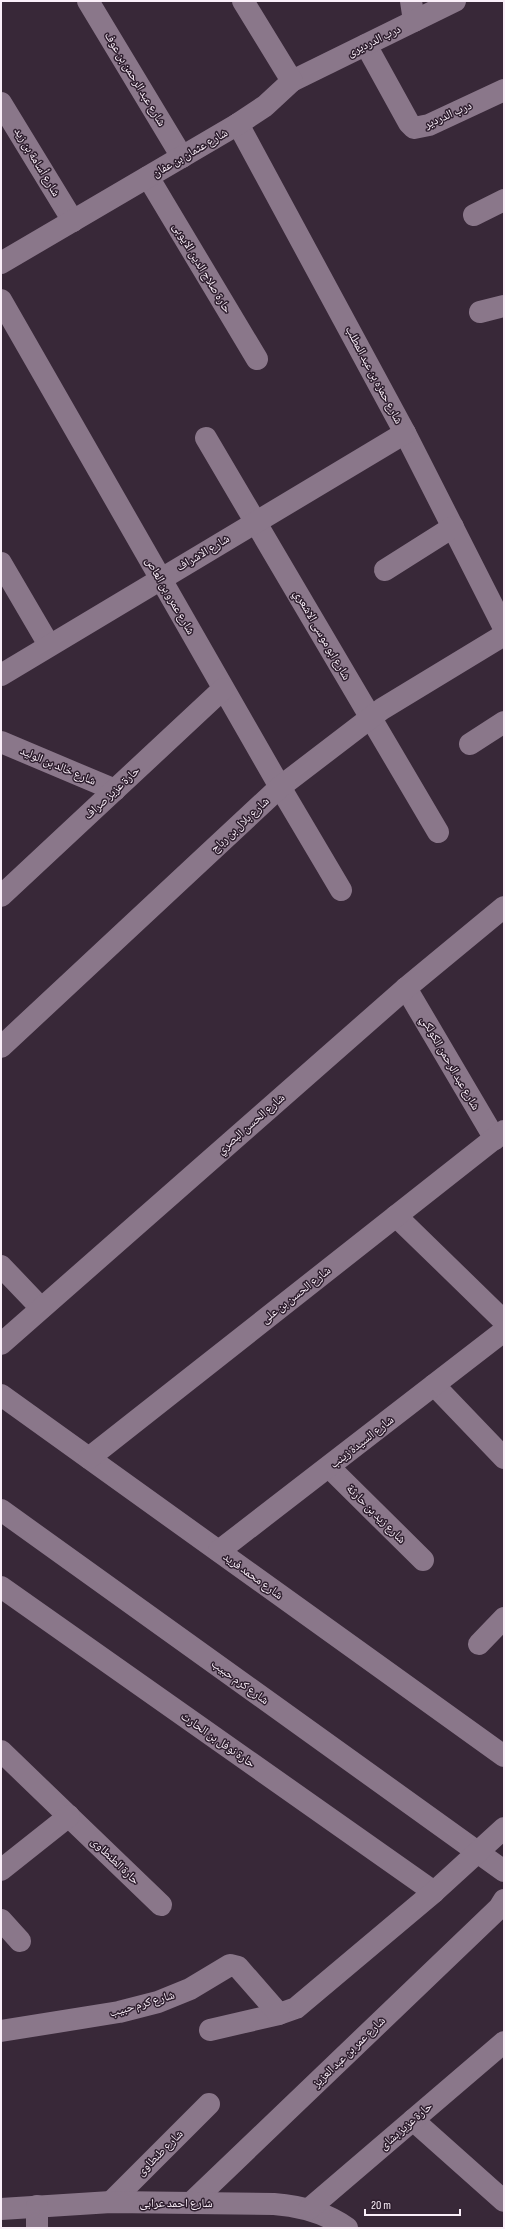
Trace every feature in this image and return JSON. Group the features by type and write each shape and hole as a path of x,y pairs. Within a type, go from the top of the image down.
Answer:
{"street":[{"name":"شارع عبد الرحمن بن عوف","path":"88,1 182,157"},
{"path":"243,1 292,81"},
{"name":"درب الدرديرى","path":"292,81 366,45 412,11 455,1"},
{"name":"درب الدردير","path":"366,45 409,123 414,128 429,125 504,90"},
{"name":"شارع عثمان بن عفان","path":"1,263 238,124 265,106 292,81"},
{"name":"شارع أسامة بن زيد","path":"1,103 73,221"},
{"name":"شارع حمزه بن عبد المطلب","path":"238,124 405,433 504,628"},
{"name":"حارة صلاح الدين الايوبى","path":"148,177 257,359"},
{"path":"474,215 504,200"},
{"name":"شارع عمرو بن العاص","path":"1,300 160,579 341,890"},
{"path":"480,312 504,306"},
{"name":"شارع الاشراف","path":"1,675 405,433"},
{"name":"شارع ابو موسى الاشعري","path":"206,438 438,832"},
{"path":"385,570 453,527"},
{"path":"1,563 49,645"},
{"name":"شارع بلال بن رباح","path":"1,1047 280,787 370,718 504,635"},
{"name":"حارة عزيز صراف","path":"1,896 223,688"},
{"path":"470,744 504,722"},
{"name":"شارع خالد بن الوليد","path":"1,742 115,790"},
{"name":"شارع الحسن البصري","path":"1,1344 406,988 504,907"},
{"name":"شارع عبد الرحمن الكولكي","path":"406,988 499,1135"},
{"name":"شارع الحسن بن على","path":"89,1458 499,1135"},
{"path":"396,1216 504,1321"},
{"path":"1,1266 41,1308"},
{"name":"شارع السيدة زينب","path":"219,1552 504,1332"},
{"path":"434,1385 504,1458"},
{"name":"شارع محمد فريد","path":"1,1395 504,1756"},
{"name":"شارع زيد بن حارثة","path":"329,1467 423,1560"},
{"name":"شارع كرم حبيب","path":"1,1510 504,1871"},
{"name":"حارة نوفل بن الحارث","path":"1,1587 434,1892"},
{"path":"479,1644 504,1618"},
{"name":"حارة الطنطاوى","path":"1,1751 162,1905"},
{"path":"1,1870 69,1816"},
{"path":"210,2030 279,2014 296,2008 434,1892 479,1853 504,1828"},
{"name":"شارع عمر بن عبد العزيز","path":"192,2202 499,1908 504,1900"},
{"path":"1,1920 20,1942"},
{"name":"شارع كرم حبيب","path":"1,2031 119,2012 158,2002 190,1989 230,1965 238,1967 279,2014"},
{"name":"حارة عزيز بشاى","path":"309,2209 504,2042"},
{"name":"شارع طنطاوى","path":"111,2202 209,2104"},
{"path":"413,2120 504,2201"},
{"name":"شارع احمد عرابى","path":"1,2209 111,2202 274,2204 299,2206 309,2209 323,2214 347,2228"},
{"path":"37,2206 37,2228"}]}
